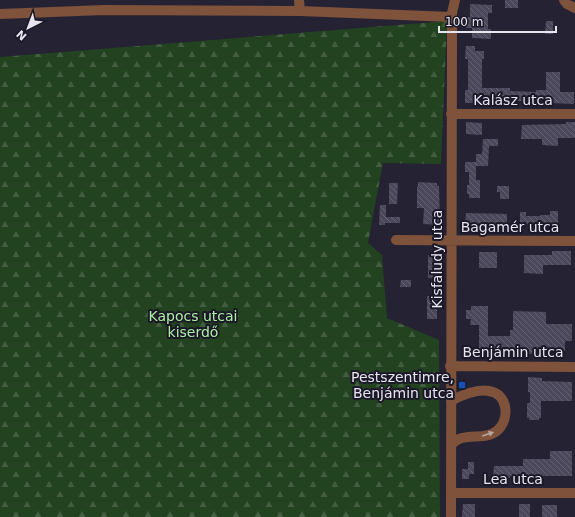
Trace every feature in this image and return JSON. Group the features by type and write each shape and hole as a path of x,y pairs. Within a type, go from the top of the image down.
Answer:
{"street":[{"path":"299,0 300,11"},
{"path":"564,0 567,4 575,8"},
{"name":"Kisfaludy utca","path":"451,517 451,114 452,17 455,1"},
{"path":"0,14 104,10 300,11 452,17"},
{"name":"Kalász utca","path":"451,114 575,114"},
{"name":"Bagamér utca","path":"396,240 575,241"},
{"name":"Benjámin utca","path":"450,366 575,367"},
{"path":"451,401 463,394 488,391 497,394 502,400 506,415 503,423 490,435 459,439 452,444"},
{"name":"Lea utca","path":"451,493 575,493"}],"green space":[{"name":"Kapocs utcai kiserdő","path":"447,21 441,164 383,163 368,243 382,255 387,318 439,340 440,517 0,517 0,57"}],"building":[{"path":"505,0 518,0 518,8 505,8"},
{"path":"470,4 492,5 492,13 488,13 488,29 491,29 491,39 472,38 472,28 466,28 466,17 470,17"},
{"path":"546,21 553,21 553,34 545,34"},
{"path":"466,46 475,46 475,51 484,51 484,59 482,59 482,88 510,88 510,91 536,92 536,90 546,90 546,72 560,72 560,92 574,92 574,104 550,103 550,98 528,98 528,101 513,101 499,100 499,96 477,95 477,103 465,103 465,90 468,90 468,59 465,59"},
{"path":"466,122 482,123 482,135 466,134"},
{"path":"566,122 575,122 575,138 558,138 558,146 542,145 542,139 521,139 522,125 566,124"},
{"path":"483,139 498,139 498,146 489,146 488,166 476,166 476,154 482,154"},
{"path":"465,162 476,162 476,180 480,180 480,198 469,198 469,194 467,194 469,172 465,172"},
{"path":"418,182 437,183 437,186 439,186 440,225 423,224 424,208 417,208"},
{"path":"389,183 398,183 397,204 389,204"},
{"path":"497,186 509,186 509,199 500,199 500,192 497,192"},
{"path":"380,205 386,205 386,217 400,217 400,223 385,223 385,225 379,225"},
{"path":"550,211 558,211 558,225 520,224 520,212 526,212 526,216 540,216 550,215"},
{"path":"466,213 507,214 507,226 493,226 493,224 465,224"},
{"path":"552,251 571,251 571,265 543,265 543,274 524,273 524,255 552,255"},
{"path":"479,252 497,252 497,268 479,268"},
{"path":"428,255 438,255 438,278 428,278"},
{"path":"401,280 411,280 411,287 400,287"},
{"path":"427,296 437,296 437,319 427,319"},
{"path":"471,306 488,306 488,336 510,336 510,330 513,330 513,311 546,312 546,324 572,324 572,341 565,341 565,351 545,351 545,354 479,353 479,325 470,325 471,319 466,319 466,310 471,310"},
{"path":"528,377 542,378 542,381 572,382 572,401 541,401 541,418 539,418 539,420 529,420 529,418 527,418 527,403 530,403"},
{"path":"550,451 572,451 572,476 510,476 510,478 500,478 500,476 493,476 494,466 523,466 523,459 550,459"},
{"path":"468,462 474,462 474,474 469,474 469,479 462,479 462,469 468,469"},
{"path":"463,504 475,504 475,517 462,517"},
{"path":"519,504 530,504 530,517 519,517"},
{"path":"542,505 557,505 557,517 542,517"}],"place":[{"name":"Pestszentimre, Benjámin utca","path":"462,385"}]}
